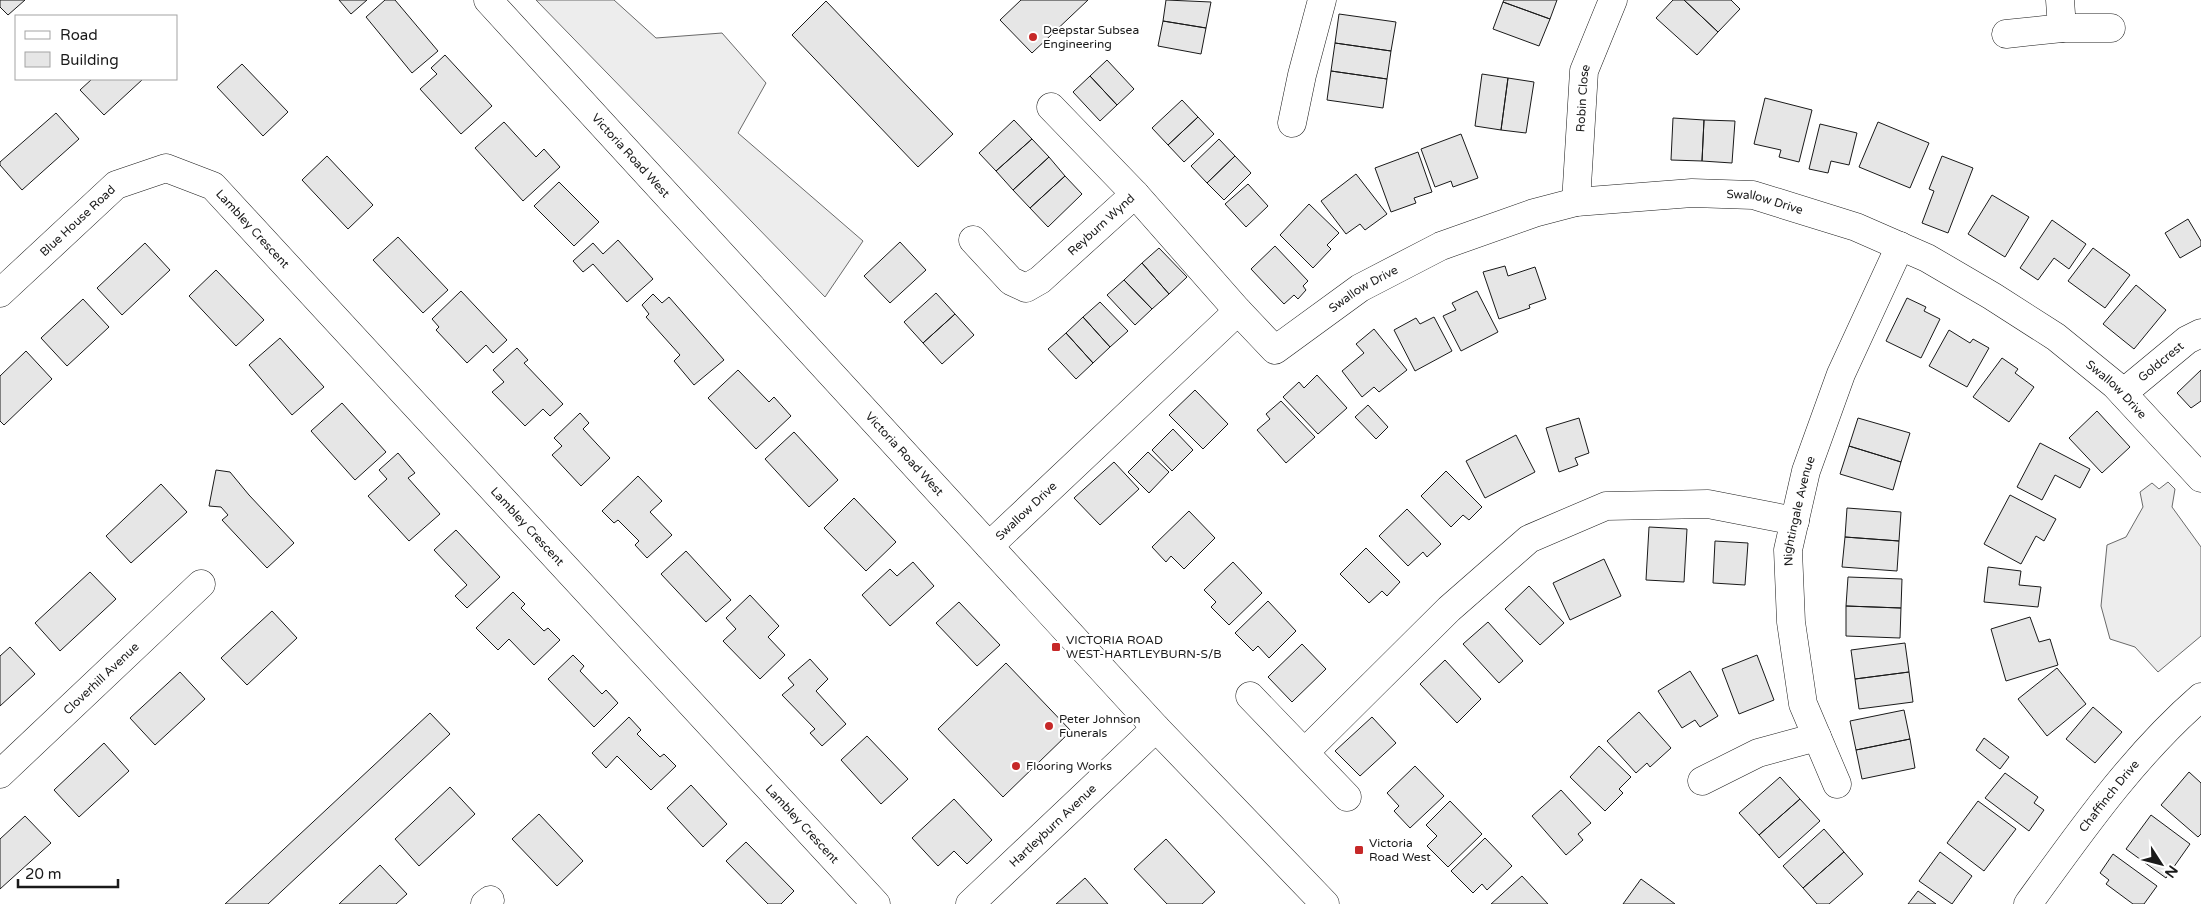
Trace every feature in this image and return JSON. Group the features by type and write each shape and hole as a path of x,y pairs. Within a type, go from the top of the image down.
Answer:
{"street":[{"name":"Victoria Road West","path":"488,0 1156,728 1324,904"},
{"path":"1292,124 1302,75 1322,0"},
{"name":"Robin Close","path":"1576,202 1584,71 1613,0"},
{"path":"2060,0 2062,28"},
{"path":"2006,34 2062,28 2111,28"},
{"path":"1052,107 1135,194"},
{"name":"Blue House Road","path":"0,293 116,185 166,168"},
{"name":"Lambley Crescent","path":"166,168 213,186 876,904"},
{"name":"Swallow Drive","path":"1275,350 1360,288 1441,246 1534,213 1576,202 1692,193 1753,196 1856,227 1927,258 1992,296 2056,337 2123,394 2201,478"},
{"name":"Reyburn Wynd","path":"973,240 1011,281 1026,288 1040,280 1135,194 1275,350"},
{"name":"Nightingale Avenue","path":"1837,784 1803,704 1791,622 1788,550 1806,471 1841,374 1900,246"},
{"name":"Swallow Drive","path":"989,546 1238,311"},
{"name":"Goldcrest","path":"2123,394 2187,340 2201,333"},
{"path":"1305,752 1449,608 1529,539 1606,506 1708,504 1795,521"},
{"name":"Cloverhill Avenue","path":"0,774 201,584"},
{"path":"1250,696 1347,797"},
{"name":"Chaffinch Drive","path":"2028,904 2127,774 2170,724 2201,697"},
{"name":"Hartleyburn Avenue","path":"970,904 1156,728"},
{"path":"1702,781 1758,753 1817,737"}],"shaded area":[{"path":"536,0 614,0 656,38 722,33 766,83 738,133 863,241 825,297"},
{"path":"2168,482 2175,489 2172,507 2201,547 2201,636 2158,672 2135,647 2110,639 2101,606 2107,545 2126,537 2143,507 2140,492 2152,483 2159,489"}],"building":[{"path":"0,0 25,0 8,15 0,7"},
{"path":"339,0 367,0 351,14"},
{"path":"385,0 395,0 438,51 412,73 366,17"},
{"name":"Deepstar Subsea Engineering","path":"1021,0 1088,0 1032,53 1000,20"},
{"path":"1166,0 1211,2 1206,28 1163,21"},
{"path":"1504,0 1557,0 1550,19 1503,2"},
{"path":"1673,0 1684,0 1718,32 1697,55 1656,18"},
{"path":"1684,0 1731,0 1740,9 1718,32"},
{"path":"826,1 953,134 918,167 792,35"},
{"path":"1503,2 1550,19 1539,46 1493,29"},
{"path":"1339,14 1396,22 1391,51 1335,43"},
{"path":"1163,21 1206,28 1201,54 1158,46"},
{"path":"1335,43 1391,51 1387,79 1331,71"},
{"path":"445,55 492,106 461,134 420,89 437,74 431,68"},
{"path":"1107,60 1134,89 1117,105 1090,76"},
{"path":"242,64 288,112 263,136 217,87"},
{"path":"1331,71 1387,79 1383,108 1327,100"},
{"path":"1482,74 1508,78 1501,130 1475,126"},
{"path":"1090,76 1117,105 1100,121 1073,92"},
{"path":"1508,78 1534,82 1526,133 1501,130"},
{"path":"91,80 142,80 104,115 80,90"},
{"path":"1765,98 1812,110 1799,162 1779,157 1781,150 1754,144"},
{"path":"1182,100 1198,117 1168,145 1152,128"},
{"path":"56,113 79,139 22,190 0,165 0,162"},
{"path":"1198,117 1214,134 1184,162 1168,145"},
{"path":"1673,118 1704,120 1702,161 1671,160"},
{"path":"1014,120 1032,139 996,171 979,153"},
{"path":"1704,120 1735,121 1732,163 1702,161"},
{"path":"504,122 536,157 544,149 560,167 523,201 475,148"},
{"path":"1878,122 1929,143 1910,188 1859,167"},
{"path":"1820,124 1857,133 1849,165 1831,161 1828,173 1809,169"},
{"path":"1461,134 1478,178 1453,187 1451,181 1435,187 1421,149"},
{"path":"1032,139 1049,157 1013,190 996,171"},
{"path":"1219,139 1235,156 1207,183 1191,166"},
{"path":"1418,152 1432,192 1414,198 1416,203 1391,212 1375,168"},
{"path":"327,156 373,205 348,229 302,180"},
{"path":"1235,156 1251,173 1224,200 1207,183"},
{"path":"1942,156 1973,168 1948,233 1922,223 1934,191 1929,189"},
{"path":"1049,157 1065,176 1030,208 1013,190"},
{"path":"1356,174 1387,214 1365,230 1360,224 1346,234 1321,201"},
{"path":"1065,176 1082,194 1048,227 1030,208"},
{"path":"559,182 599,222 574,246 534,206"},
{"path":"1248,184 1268,206 1246,227 1225,204"},
{"path":"1992,195 2029,217 2005,257 1968,234"},
{"path":"1309,204 1339,233 1327,245 1331,249 1313,268 1280,235"},
{"path":"2188,219 2201,241 2201,246 2180,258 2165,233"},
{"path":"2052,220 2086,244 2069,269 2054,258 2038,280 2020,268"},
{"path":"398,237 448,290 423,313 373,260"},
{"path":"618,240 653,279 627,302 593,264 583,272 573,261 593,243 603,254"},
{"path":"900,242 926,270 890,303 864,276"},
{"path":"145,243 170,270 122,315 97,288"},
{"path":"1275,246 1308,281 1303,286 1306,290 1298,299 1294,295 1284,304 1251,269"},
{"path":"1159,248 1187,277 1169,294 1142,263"},
{"path":"2093,248 2130,275 2105,308 2068,281"},
{"path":"1142,263 1169,294 1152,309 1124,280"},
{"path":"1505,266 1508,276 1535,267 1546,299 1529,305 1530,308 1499,319 1483,272"},
{"path":"216,270 264,320 236,346 189,296"},
{"path":"1124,280 1152,309 1135,325 1107,295"},
{"path":"2136,285 2166,310 2134,349 2103,324"},
{"path":"461,291 507,340 493,353 486,345 467,363 436,330 439,327 432,319"},
{"path":"1477,291 1498,332 1461,351 1443,316 1456,310 1452,303"},
{"path":"936,293 955,314 923,343 904,322"},
{"path":"653,294 662,303 669,297 724,360 694,385 674,361 680,355 646,317 649,314 642,305"},
{"path":"1907,298 1926,307 1924,311 1940,319 1921,358 1886,341"},
{"path":"83,299 109,327 67,366 41,338"},
{"path":"1100,302 1128,331 1110,347 1083,317"},
{"path":"955,314 974,335 942,364 923,343"},
{"path":"1083,317 1110,347 1093,363 1066,333"},
{"path":"1434,317 1452,351 1415,371 1394,330 1416,318 1420,324"},
{"path":"1374,329 1407,370 1379,392 1374,387 1362,397 1342,371 1364,353 1356,344"},
{"path":"1949,330 1970,343 1973,339 1989,348 1967,387 1929,366"},
{"path":"1066,333 1093,363 1076,379 1048,349"},
{"path":"280,338 324,387 292,415 249,365"},
{"path":"517,348 528,360 524,363 563,404 550,416 543,409 525,426 492,392 504,382 493,370"},
{"path":"26,351 52,379 4,425 0,421 0,376"},
{"path":"2002,358 2018,369 2015,373 2034,387 2009,422 1973,397"},
{"path":"738,370 769,402 774,397 791,416 756,449 708,398"},
{"path":"2201,370 2201,401 2191,408 2177,393"},
{"path":"1317,375 1347,408 1318,434 1283,397 1299,382 1304,388"},
{"path":"1195,390 1228,424 1203,449 1169,415"},
{"path":"1281,401 1315,437 1286,463 1257,430 1270,419 1266,414"},
{"path":"342,403 386,452 355,480 311,431"},
{"path":"1368,405 1388,427 1376,439 1355,417"},
{"path":"2097,411 2130,447 2102,473 2069,438"},
{"path":"580,413 589,423 583,429 610,458 581,486 552,455 562,446 554,438"},
{"path":"1579,418 1589,453 1575,458 1578,465 1559,472 1546,428"},
{"path":"1858,418 1910,433 1901,462 1849,446"},
{"path":"1173,429 1193,450 1172,471 1152,450"},
{"path":"794,432 838,480 809,507 765,459"},
{"path":"1516,435 1535,472 1485,498 1466,461"},
{"path":"2040,443 2090,469 2080,488 2055,475 2042,500 2017,487"},
{"path":"1849,446 1901,462 1893,490 1840,474"},
{"path":"1148,452 1169,472 1149,493 1128,472"},
{"path":"398,453 415,473 408,478 440,514 409,541 368,496 387,479 379,470"},
{"path":"1114,462 1139,489 1100,525 1074,498"},
{"path":"216,470 230,472 294,543 267,568 222,520 228,515 221,507 209,506"},
{"path":"1446,471 1482,507 1469,520 1463,515 1451,527 1421,496"},
{"path":"638,476 662,501 650,512 672,535 647,558 635,545 639,541 618,520 614,523 602,511"},
{"path":"161,484 187,512 131,563 106,536"},
{"path":"2010,495 2056,519 2044,541 2036,536 2021,564 1984,544"},
{"path":"854,498 896,542 866,571 824,528"},
{"path":"1847,508 1901,512 1899,541 1845,537"},
{"path":"1407,509 1441,544 1427,557 1423,552 1408,566 1379,536"},
{"path":"1189,511 1215,538 1184,569 1171,556 1166,562 1152,547"},
{"path":"1649,527 1687,529 1684,582 1646,580"},
{"path":"456,530 500,577 467,608 455,596 467,585 434,550"},
{"path":"1845,537 1899,541 1897,571 1842,567"},
{"path":"1715,541 1748,543 1745,585 1713,583"},
{"path":"1366,548 1400,582 1387,596 1382,591 1369,603 1340,574"},
{"path":"686,551 731,600 706,622 661,574"},
{"path":"1604,559 1621,596 1570,620 1553,583"},
{"path":"913,562 934,586 890,626 862,595 890,569 897,576"},
{"path":"1233,562 1262,593 1229,625 1211,607 1216,602 1204,590"},
{"path":"1988,567 2021,571 2019,585 2041,587 2038,607 1984,602"},
{"path":"90,572 116,599 60,651 35,623"},
{"path":"1848,577 1902,579 1901,608 1846,606"},
{"path":"1529,586 1564,623 1540,645 1505,609"},
{"path":"513,592 525,604 521,608 544,631 548,628 560,640 534,665 509,639 498,650 476,628"},
{"path":"750,595 779,626 768,637 785,655 760,679 723,641 736,629 726,618"},
{"path":"1268,601 1296,631 1269,658 1258,646 1253,651 1235,633"},
{"path":"959,602 1000,645 977,666 936,623"},
{"path":"1846,606 1901,608 1900,638 1846,636"},
{"path":"272,611 297,638 247,685 221,658"},
{"path":"2030,617 2039,642 2050,639 2058,665 2006,681 1991,629"},
{"path":"1488,622 1523,661 1499,683 1463,644"},
{"path":"1905,643 1909,672 1855,679 1851,650"},
{"path":"1302,644 1326,669 1292,702 1268,677"},
{"path":"10,647 35,674 0,706 0,656"},
{"path":"573,655 584,666 580,671 602,694 606,690 618,703 594,727 548,679"},
{"path":"1757,655 1774,700 1739,714 1722,669"},
{"path":"810,659 828,679 816,691 846,724 822,746 810,733 815,729 782,695 794,685 788,678"},
{"path":"1445,660 1481,699 1457,723 1420,684"},
{"path":"1006,663 1071,731 1003,797 938,729"},
{"path":"2057,668 2086,704 2047,736 2018,699"},
{"path":"1690,671 1718,716 1700,727 1695,720 1682,728 1658,691"},
{"path":"180,672 205,699 155,745 130,718"},
{"path":"1909,672 1913,702 1859,709 1855,679"},
{"path":"2093,707 2122,732 2095,763 2066,739"},
{"path":"1904,710 1910,739 1856,750 1850,721"},
{"path":"1639,712 1671,748 1650,767 1647,763 1636,773 1607,741"},
{"path":"430,713 450,734 268,904 225,904"},
{"path":"629,717 641,730 637,734 660,757 664,754 676,766 651,790 617,756 606,768 592,753"},
{"path":"1372,717 1396,743 1360,776 1335,751"},
{"path":"867,736 908,779 881,804 841,760"},
{"path":"1984,738 2009,757 2000,769 1976,750"},
{"path":"1910,739 1915,768 1862,779 1856,750"},
{"path":"104,743 129,771 79,817 54,790"},
{"path":"1599,746 1631,777 1619,789 1623,793 1605,811 1570,777"},
{"path":"1415,766 1444,796 1410,828 1394,811 1399,806 1387,793"},
{"path":"2189,772 2201,783 2201,834 2198,837 2161,805"},
{"path":"2005,773 2038,797 2034,803 2044,810 2029,831 1985,798"},
{"path":"1780,777 1800,799 1759,835 1739,813"},
{"path":"691,785 727,824 703,847 667,808"},
{"path":"450,787 475,814 419,866 395,839"},
{"path":"1561,790 1591,823 1578,834 1583,840 1566,855 1532,816"},
{"path":"954,799 992,840 967,864 954,851 938,866 912,838"},
{"path":"1800,799 1820,821 1779,858 1759,835"},
{"path":"1450,801 1482,834 1448,867 1427,846 1437,836 1426,825"},
{"path":"1978,801 2016,829 1984,871 1947,843"},
{"path":"539,814 583,861 557,886 512,839"},
{"path":"2151,815 2190,844 2166,878 2126,849"},
{"path":"25,816 51,843 0,889 0,839"},
{"path":"1824,829 1844,852 1803,888 1783,866"},
{"path":"1485,838 1512,866 1487,890 1482,884 1473,893 1451,871"},
{"path":"1166,839 1215,892 1202,904 1167,904 1134,869"},
{"path":"746,842 794,891 781,904 768,904 726,861"},
{"path":"1844,852 1863,874 1829,904 1817,904 1803,888"},
{"path":"1940,852 1972,876 1952,904 1919,881"},
{"path":"2113,854 2157,886 2144,904 2133,904 2106,884 2109,880 2100,873"},
{"path":"380,865 407,894 396,904 339,904"},
{"path":"1522,876 1548,904 1491,904"},
{"path":"1085,878 1108,904 1056,904"},
{"path":"1641,879 1675,904 1623,904"},
{"path":"1918,891 1936,904 1908,904"}],"place":[{"name":"Deepstar Subsea Engineering","path":"1033,37"},
{"name":"VICTORIA ROAD WEST-HARTLEYBURN-S/B","path":"1056,647"},
{"name":"Peter Johnson Funerals","path":"1049,726"},
{"name":"Flooring Works","path":"1016,766"},
{"name":"Victoria Road West","path":"1359,850"}]}
